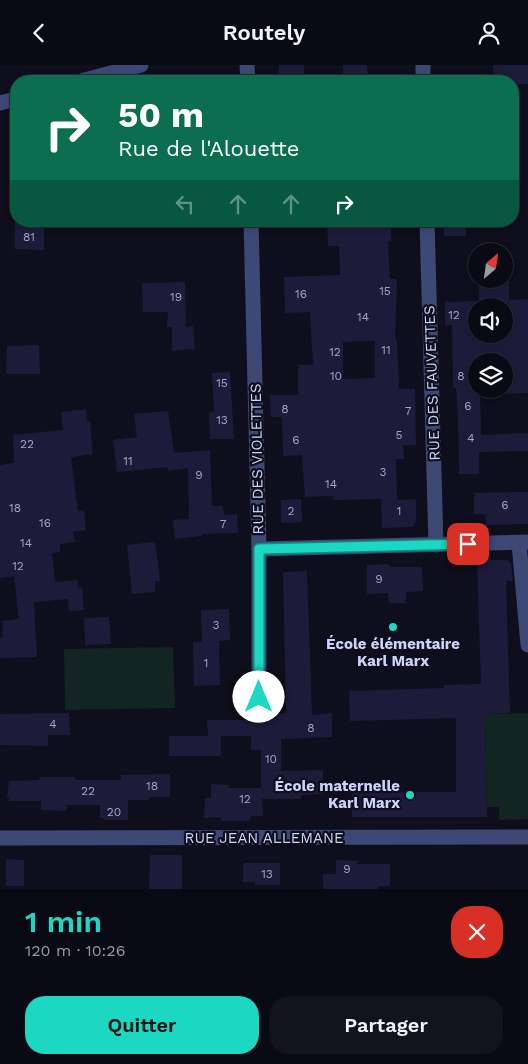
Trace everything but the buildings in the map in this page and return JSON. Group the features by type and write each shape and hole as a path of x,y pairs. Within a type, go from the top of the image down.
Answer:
{"street":[{"path":"104,75 141,65"},
{"name":"RUE DES VIOLETTES","path":"251,227 259,549 259,697"},
{"name":"RUE DES FAUVETTES","path":"427,227 436,545"},
{"path":"259,549 524,543 528,645"},
{"name":"RUE JEAN ALLEMANE","path":"0,838 528,837"}],"green space":[{"path":"173,647 175,708 65,710 64,649"},
{"path":"528,713 528,817 527,819 499,820 499,807 487,807 485,714"}],"place":[{"name":"École élémentaire Karl Marx","path":"393,627"},
{"name":"École maternelle Karl Marx","path":"410,795"}],"route":[{"path":"259,697 259,549 468,544"}]}
